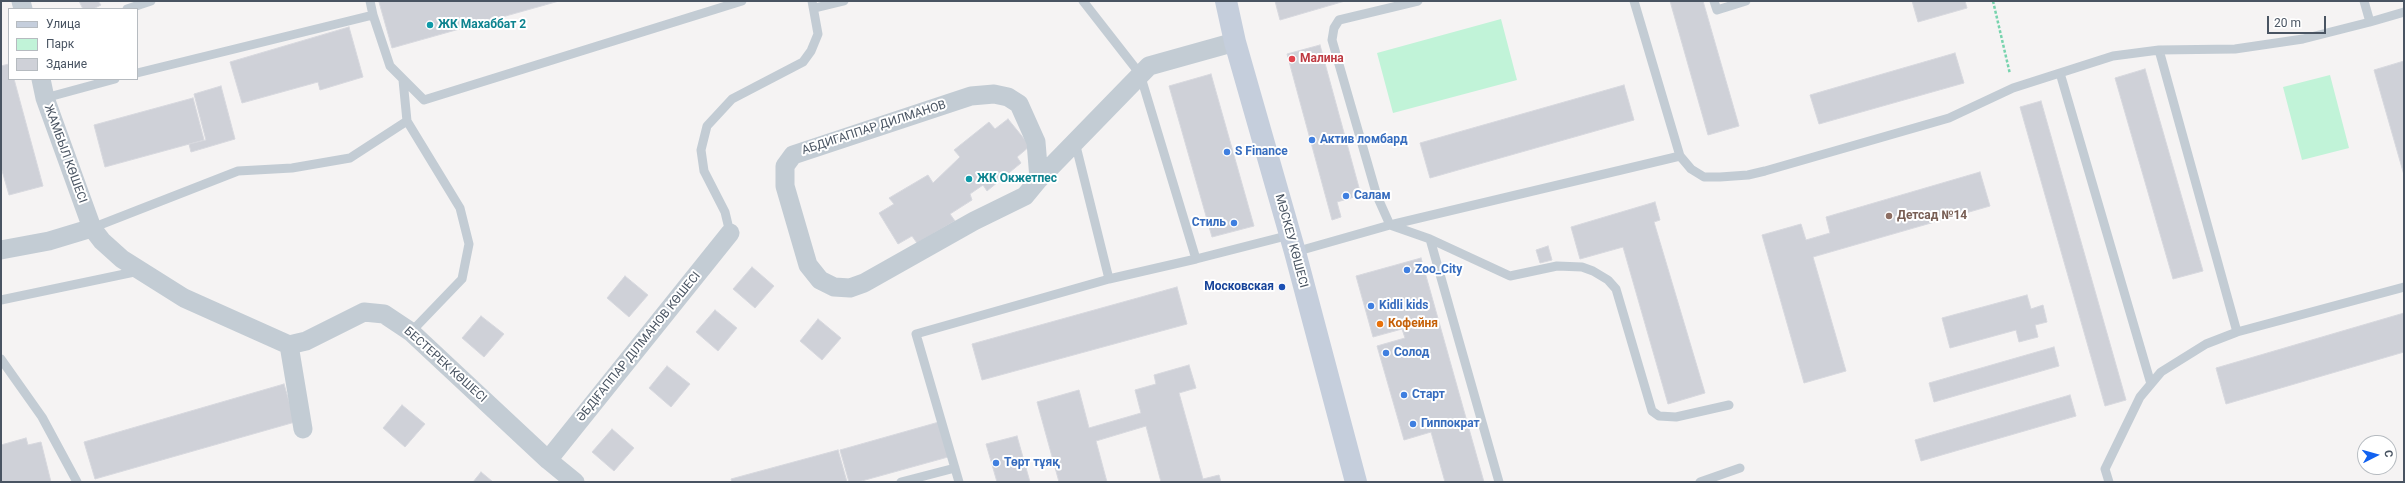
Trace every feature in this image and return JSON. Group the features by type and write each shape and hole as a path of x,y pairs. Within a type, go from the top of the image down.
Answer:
{"street":[{"name":"МӘСКЕУ КӨШЕСІ","path":"1226,1 1235,42 1292,243 1356,482"},
{"path":"1039,179 1149,66 1235,42"},
{"name":"ЖАМБЫЛ КӨШЕСІ","path":"41,80 45,98 92,228"},
{"name":"АБДИГАППАР ДИЛМАНОВ","path":"994,94 1008,97 1019,104 1036,142 1039,179 1025,196 974,221 864,283 850,288 834,287 820,280 808,265 785,186 785,166 792,155 971,96 994,94"},
{"path":"1,250 49,241 92,228 102,242 122,259 184,298 289,345 303,429"},
{"name":"ӘБДІҒАППАР ДІЛМАНОВ КӨШЕСІ","path":"548,460 730,233"},
{"name":"БЕСТЕРЕК КӨШЕСІ","path":"289,345 306,341 364,312 384,314 411,332 548,460 575,482"}],"lane":[{"path":"130,8 151,1"},
{"path":"370,1 372,15 390,66 424,100 742,1"},
{"path":"730,233 725,212 704,171 701,150 707,126 732,99 803,62 811,51 818,34 814,4 844,1"},
{"path":"1083,1 1140,74 1196,259"},
{"path":"1418,1 1339,20 1334,28 1332,40 1376,196 1390,225 1430,239 1510,276 1557,266 1582,267 1592,271 1608,280 1616,289 1652,411 1659,416 1676,417 1730,405"},
{"path":"1634,1 1680,156 1691,169 1704,177 1748,175 1949,118 2013,88 2113,56 2159,50 2235,49 2303,39 2404,12"},
{"path":"1714,1 1717,10 1746,1"},
{"path":"2364,1 2370,22"},
{"path":"138,73 372,15"},
{"path":"2159,50 2237,332"},
{"path":"2060,73 2151,384"},
{"path":"45,98 111,80"},
{"path":"403,80 407,120 460,208 469,244 462,279 411,332"},
{"path":"92,228 238,171 292,168 350,158 407,120"},
{"path":"1075,142 1109,279"},
{"path":"959,482 916,334 1109,279 1196,259 1390,225 1680,156"},
{"path":"1430,239 1499,482"},
{"path":"1,300 140,271"},
{"path":"2109,482 2105,469 2140,397 2161,372 2206,344 2237,332 2404,287"},
{"path":"1,359 42,417 77,482"},
{"path":"902,482 955,468"},
{"path":"1700,482 1740,468"}],"path":[{"path":"1993,1 2013,88"}],"green space":[{"path":"1501,19 1517,80 1393,113 1377,53"},
{"path":"2330,75 2349,148 2302,160 2283,87"}],"building":[{"path":"79,1 98,1 101,5 95,8 82,8"},
{"name":"ЖК Махаббат 2","path":"559,1 392,48 379,2"},
{"path":"1275,1 1345,1 1280,20"},
{"path":"1670,1 1703,1 1739,126 1708,135"},
{"path":"1912,1 1965,1 1967,8 1918,22"},
{"path":"349,27 363,77 320,90 318,82 242,103 230,62"},
{"path":"1320,45 1361,195 1337,202 1341,217 1332,220 1287,54"},
{"path":"1955,53 1964,83 1819,124 1810,95"},
{"path":"2404,61 2404,175 2374,70"},
{"path":"8,64 8,80 14,80 43,186 9,195 1,167 1,66"},
{"path":"2145,69 2203,271 2173,279 2115,78"},
{"path":"1211,74 1254,226 1212,237 1169,86"},
{"path":"1624,85 1634,120 1430,178 1420,143"},
{"path":"221,86 235,139 191,152 189,144 206,140 194,94"},
{"path":"193,98 204,140 105,167 94,125"},
{"path":"2041,101 2126,400 2105,406 2020,107"},
{"name":"ЖК Окжетпес","path":"1008,119 1030,146 1017,157 1021,163 987,191 983,185 970,194 972,200 950,214 955,221 917,243 912,236 898,244 879,213 894,204 889,198 928,175 933,183 960,157 954,150 989,122 995,129"},
{"path":"1980,172 1990,206 1813,257 1846,371 1804,383 1762,235 1801,224 1806,240 1830,233 1826,217"},
{"path":"1655,202 1660,220 1654,222 1705,393 1668,404 1623,247 1580,259 1571,227"},
{"path":"1548,246 1552,260 1540,263 1536,250"},
{"path":"1421,258 1484,482 1445,482 1431,432 1404,440 1377,346 1405,338 1402,329 1373,337 1356,276"},
{"path":"752,267 774,286 755,308 733,289"},
{"path":"625,276 648,295 629,317 607,298"},
{"path":"1177,287 1187,324 982,380 972,344"},
{"path":"2027,295 2031,309 2043,305 2047,322 2035,325 2038,337 2019,342 2016,330 1950,348 1942,318"},
{"path":"715,310 737,328 718,351 696,332"},
{"path":"2404,313 2404,352 2226,404 2216,368"},
{"path":"481,316 504,334 484,357 462,338"},
{"path":"818,319 841,338 822,360 800,341"},
{"path":"2054,347 2059,366 1934,402 1929,383"},
{"path":"1189,365 1196,388 1179,393 1203,479 1219,475 1221,482 1161,482 1146,426 1096,441 1107,482 1059,482 1037,402 1079,390 1089,428 1141,413 1135,390 1156,384 1154,375"},
{"path":"667,366 690,384 671,407 649,388"},
{"path":"284,384 295,422 95,479 84,442"},
{"path":"2070,395 2076,416 1921,461 1915,440"},
{"path":"402,405 425,424 405,447 383,428"},
{"path":"939,422 948,457 858,482 849,482 840,450"},
{"path":"612,429 634,448 614,471 592,452"},
{"path":"1017,436 1030,482 997,482 986,444"},
{"path":"26,438 28,445 41,442 51,482 1,482 1,445"},
{"path":"838,450 847,482 732,482 731,479"},
{"path":"481,472 493,482 473,482"}],"place":[{"name":"ЖК Махаббат 2","path":"430,25"},
{"name":"Малина","path":"1292,59"},
{"name":"Актив ломбард","path":"1312,140"},
{"name":"S Finance","path":"1227,152"},
{"name":"ЖК Окжетпес","path":"969,179"},
{"name":"Салам","path":"1346,196"},
{"name":"Детсад №14","path":"1889,216"},
{"name":"Стиль","path":"1234,223"},
{"name":"Zoo_City","path":"1407,270"},
{"name":"Московская","path":"1282,287"},
{"name":"Kidli kids","path":"1371,306"},
{"name":"Кофейня","path":"1380,324"},
{"name":"Солод","path":"1386,353"},
{"name":"Старт","path":"1404,395"},
{"name":"Гиппократ","path":"1413,424"},
{"name":"Төрт тұяқ","path":"996,463"}]}
